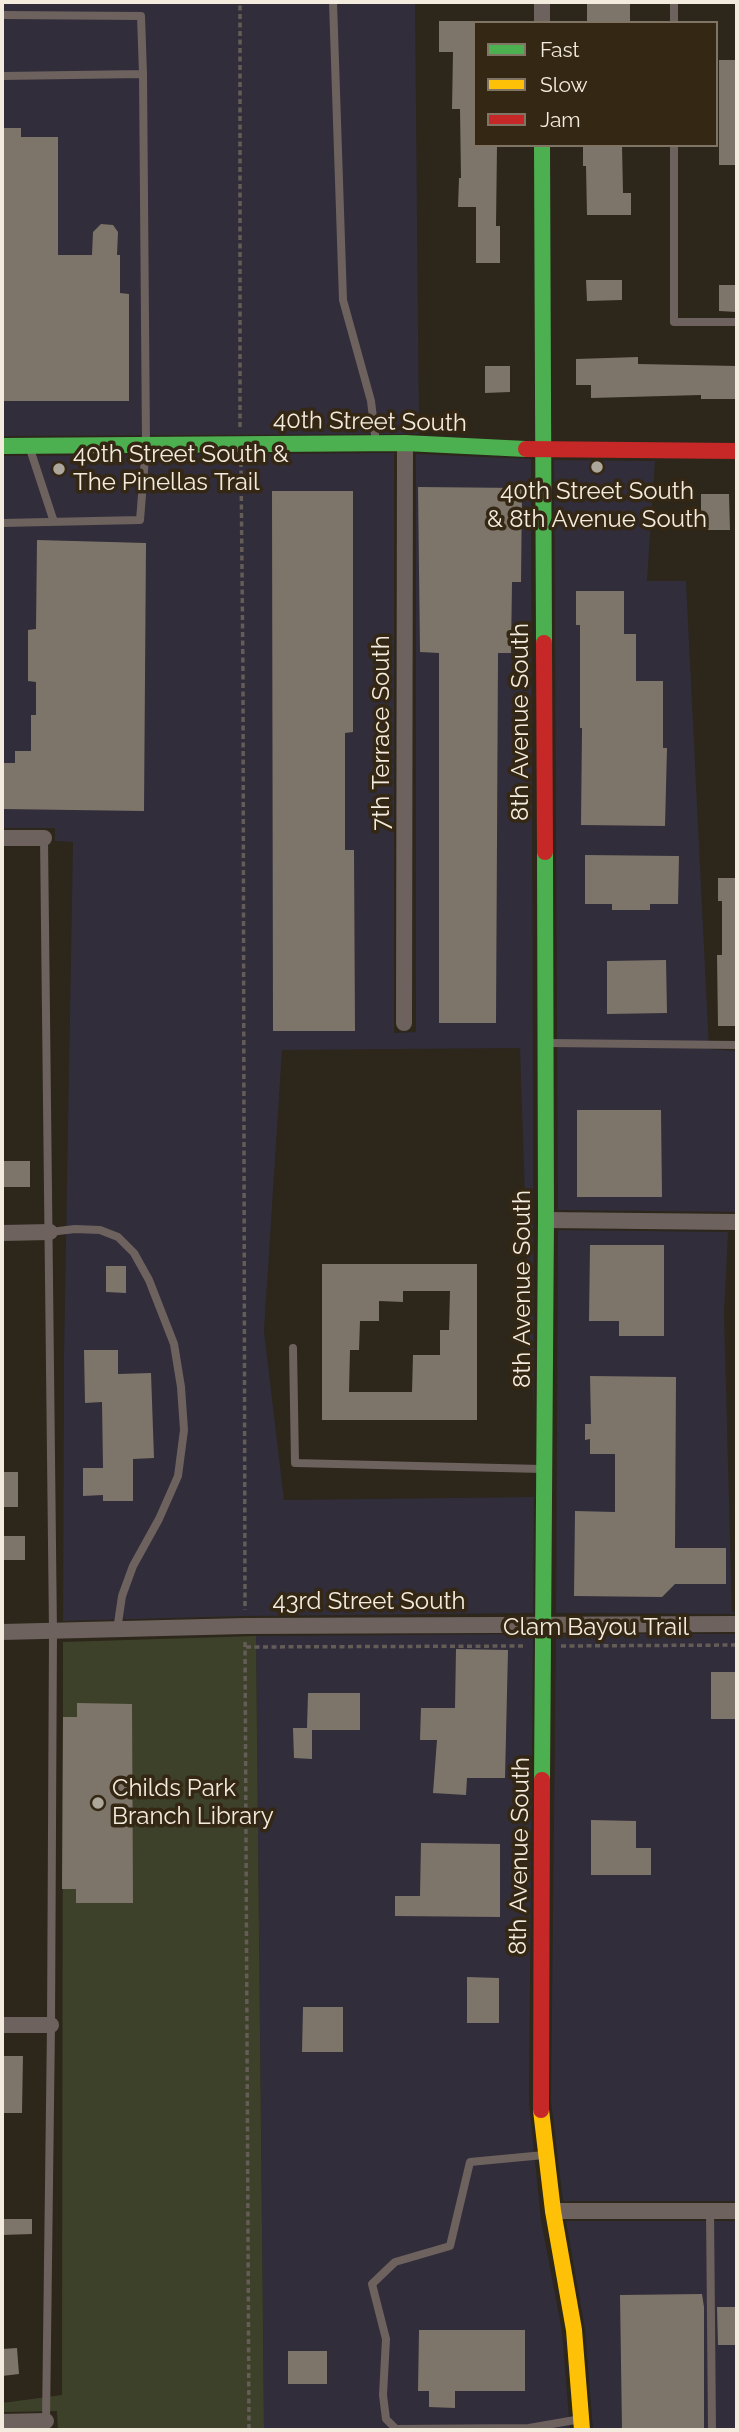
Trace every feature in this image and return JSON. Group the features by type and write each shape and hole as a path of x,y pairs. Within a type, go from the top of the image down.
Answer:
{"street":[{"path":"542,2 542,21"},
{"name":"8th Avenue South","path":"542,147 546,1220 540,2102 553,2211 574,2330 581,2425"},
{"name":"40th Street South","path":"2,446 405,443 542,450 737,451"},
{"name":"7th Terrace South","path":"404,1023 405,443"},
{"path":"2,838 44,838"},
{"path":"546,1220 737,1222"},
{"path":"2,1233 50,1232"},
{"name":"43rd Street South","path":"2,1632 245,1626 737,1624"},
{"path":"2,2025 51,2025"},
{"path":"553,2211 737,2211"},
{"path":"2,2422 46,2421"}],"lane":[{"path":"333,2 343,300 371,401 376,443"},
{"path":"674,2 674,21"},
{"path":"2,15 141,16 144,74 146,445 140,520 2,523"},
{"path":"2,76 144,74"},
{"path":"674,147 674,322 737,322"},
{"path":"29,446 54,522"},
{"path":"44,838 53,1632 46,2421"},
{"path":"545,1043 737,1045"},
{"path":"50,1232 100,1230 118,1237 134,1253 149,1280 163,1311 176,1354 184,1430 178,1476 159,1519 133,1566 122,1596 117,1630"},
{"path":"293,1348 295,1463 545,1469"},
{"path":"546,2155 470,2162 450,2246 395,2262 372,2284 386,2339 383,2395 386,2419 396,2429 581,2425"},
{"path":"710,2211 712,2430"}],"path":[{"path":"240,2 240,428"},
{"path":"241,461 244,704 245,1609"},
{"name":"Clam Bayou Trail","path":"249,2430 245,1646 737,1645"}],"shaded area":[{"path":"2,2 415,2 419,434 2,436"},
{"path":"394,453 394,1033 416,1032 416,454 531,459 534,1411 520,1048 282,1050 264,1331 284,1500 534,1497 533,1613 63,1621 64,1356 73,842 55,841 55,828 2,828 2,456"},
{"path":"554,460 655,461 647,581 686,581 709,1049 737,1051 737,1212 558,1210"},
{"path":"558,1230 728,1232 724,1313 732,1612 737,1614 556,1613"},
{"path":"533,1634 529,2102 541,2220 562,2331 570,2430 264,2430 256,1636"},
{"path":"556,1634 737,1634 737,2201 563,2201 551,2101"},
{"path":"566,2221 737,2221 737,2430 593,2430 585,2329"}],"green space":[{"path":"256,1636 264,2430 58,2430 57,2411 2,2412 2,2403 62,2395 63,1642"}],"building":[{"path":"587,2 630,2 630,21 587,21"},
{"path":"439,21 473,21 473,147 497,147 496,226 500,226 500,263 476,263 476,207 458,207 461,178 460,109 452,109 453,52 439,52"},
{"path":"719,60 737,60 737,165 719,165"},
{"path":"2,128 21,128 21,137 58,137 58,255 92,255 93,232 101,224 113,225 118,232 120,293 129,294 129,401 2,401"},
{"path":"583,147 622,147 623,193 631,193 631,215 587,215 586,166 583,166"},
{"path":"586,280 622,280 622,300 587,301"},
{"path":"719,285 737,285 737,312 719,311"},
{"path":"638,357 638,364 737,366 737,399 701,399 701,395 591,398 591,385 576,385 576,359"},
{"path":"485,366 510,366 510,392 485,393"},
{"path":"418,487 522,488 521,582 512,582 511,653 498,653 496,1023 439,1023 439,653 420,652"},
{"path":"272,491 353,491 353,732 345,733 345,850 354,850 355,1031 273,1031"},
{"path":"701,494 729,494 730,530 701,530"},
{"path":"37,540 146,543 144,811 2,809 2,763 15,763 15,751 31,751 31,715 36,715 36,682 28,681 28,630 36,629"},
{"path":"576,591 624,591 624,634 636,634 636,681 663,681 663,748 667,748 665,826 581,825 580,625 576,625"},
{"path":"585,855 679,856 678,904 650,904 650,910 612,910 612,904 585,904"},
{"path":"718,878 737,878 737,1026 718,1026 717,955 722,955 722,901 718,901"},
{"path":"666,960 667,1013 607,1014 607,961"},
{"path":"577,1110 661,1110 662,1197 577,1197"},
{"path":"2,1161 30,1161 30,1187 2,1187"},
{"path":"590,1245 664,1245 664,1336 619,1336 619,1321 589,1321"},
{"path":"322,1264 477,1264 477,1420 322,1420","holes":["403,1291 450,1291 449,1330 440,1330 440,1355 413,1355 412,1392 349,1392 350,1350 359,1350 360,1321 379,1321 379,1301 403,1302"]},
{"path":"106,1266 126,1266 126,1293 106,1292"},
{"path":"84,1350 118,1350 118,1374 151,1373 154,1458 133,1459 133,1501 103,1501 103,1495 83,1496 83,1468 103,1468 102,1402 85,1403"},
{"path":"590,1376 676,1377 675,1548 726,1548 726,1584 675,1584 662,1597 574,1596 575,1511 615,1512 615,1454 590,1454 590,1439 585,1440 585,1424 591,1424"},
{"path":"2,1472 18,1472 18,1507 2,1507"},
{"path":"2,1536 25,1536 25,1560 2,1560"},
{"path":"456,1649 508,1650 505,1778 467,1778 466,1795 433,1793 437,1740 420,1740 421,1708 455,1708"},
{"path":"711,1672 735,1672 735,1719 711,1719"},
{"path":"308,1693 360,1693 360,1730 312,1730 312,1759 294,1758 293,1728 307,1728"},
{"name":"Childs Park Branch Library","path":"77,1703 132,1704 133,1903 76,1903 76,1889 62,1889 63,1717 77,1717"},
{"path":"591,1820 636,1821 636,1848 651,1848 651,1875 591,1875"},
{"path":"421,1843 500,1844 500,1917 395,1916 395,1896 420,1896"},
{"path":"467,1977 499,1978 499,2023 467,2023"},
{"path":"303,2007 343,2007 343,2052 302,2052"},
{"path":"2,2056 23,2056 22,2113 2,2113"},
{"path":"2,2219 32,2219 32,2234 2,2235"},
{"path":"702,2294 704,2430 622,2430 620,2295"},
{"path":"717,2307 737,2307 737,2345 718,2345"},
{"path":"419,2330 525,2330 525,2391 455,2391 455,2408 429,2407 429,2391 418,2391"},
{"path":"17,2348 19,2374 2,2376 2,2349"},
{"path":"288,2351 327,2351 327,2384 288,2384"}],"traffic: fast":[{"path":"542,147 544,643"},
{"path":"2,446 405,443 526,449"},
{"path":"542,1780 546,1220 545,852"}],"traffic: slow":[{"path":"541,2110 553,2211 574,2330 582,2430"}],"traffic: jam":[{"path":"526,449 737,451"},
{"path":"544,643 545,852"},
{"path":"541,2110 542,1780"}],"place":[{"name":"40th Street South & 8th Avenue South","path":"597,467"},
{"name":"40th Street South & The Pinellas Trail","path":"59,469"},
{"name":"Childs Park Branch Library","path":"98,1803"}]}
